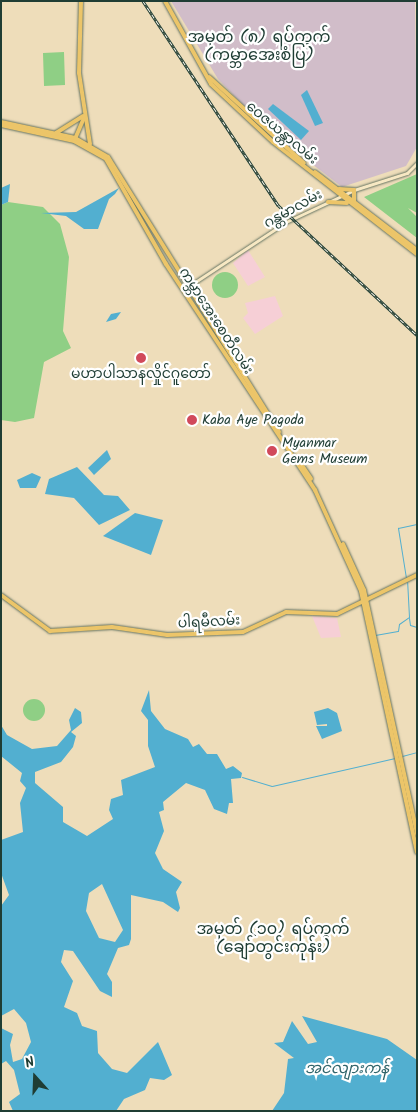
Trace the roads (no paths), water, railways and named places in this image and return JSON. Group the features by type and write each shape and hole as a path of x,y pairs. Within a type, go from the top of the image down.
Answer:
{"main road":[{"path":"81,1 78,42 84,116 90,144"},
{"name":"ဝေဇယန္တာလမ်း","path":"166,1 211,84 333,188 417,252"},
{"path":"56,133 80,121 84,116"},
{"path":"74,139 84,116"},
{"name":"ကမ္ဘာအေးစေတီလမ်း","path":"4,124 74,139 110,165 196,307 301,467 349,559 363,590 365,606"},
{"name":"ကမ္ဘာအေးစေတီလမ်း","path":"36,131 56,133 90,144 115,166 185,289"},
{"name":"ဂန္တမာလမ်း","path":"185,289 286,222 354,190 407,173 417,163"},
{"path":"333,188 354,190 354,204 328,202 333,195 333,188"},
{"name":"ပါရမီလမ်း","path":"1,595 44,630 112,627 166,635 243,632 286,612 331,615 354,602 417,575"},
{"path":"365,606 354,602 363,590 374,594 365,606 417,852"},
{"path":"392,727 396,758 400,766 417,834"}],"water":[{"path":"307,90 323,123 315,126 301,95"},
{"path":"273,104 309,131 301,140 268,109"},
{"path":"10,184 8,202 1,205 1,188"},
{"path":"119,188 109,199 98,229 84,229 66,216 41,213 76,212"},
{"path":"121,312 116,319 106,322 111,314"},
{"path":"107,450 111,459 94,475 88,468"},
{"path":"77,467 104,495 118,496 130,510 99,525 74,498 45,494 49,479"},
{"path":"32,473 41,477 36,488 20,488 17,480"},
{"path":"135,513 163,520 151,555 103,536"},
{"path":"149,690 151,711 165,729 188,739 193,747 199,744 207,754 217,754 226,769 233,766 242,773 241,778 231,779 233,803 229,803 227,814 214,809 205,790 186,783 163,802 164,810 159,812 164,831 155,853 163,869 182,882 176,892 180,908 178,912 163,902 131,895 131,939 129,945 118,948 107,974 112,982 112,997 100,991 73,951 64,950 61,962 73,981 64,1007 77,1013 82,1026 97,1031 98,1053 112,1069 127,1073 158,1042 172,1075 164,1080 150,1078 145,1090 124,1099 116,1111 13,1111 9,1102 20,1094 14,1070 6,1061 1,1064 1,1028 13,1034 10,1045 13,1062 22,1059 31,1042 26,1023 14,1009 1,1016 1,906 9,895 1,873 1,840 23,832 20,803 26,788 20,781 22,773 1,756 1,725 7,735 32,749 57,746 71,730 69,720 75,708 81,712 82,723 71,732 76,736 73,747 61,762 35,772 35,783 63,807 63,822 87,836 113,819 109,810 111,799 123,795 121,780 155,767 148,746 148,720 141,711","holes":["102,884 123,930 115,942 99,938 86,911 89,893"]},
{"path":"328,708 337,713 342,731 322,739 316,726 327,726 327,724 317,725 314,712"},
{"name":"အင်လျားကန်","path":"302,1016 387,1039 417,1060 417,1111 272,1111 284,1093 288,1059 294,1058 274,1043 283,1042 292,1021 308,1044 317,1042"}],"waterway":[{"path":"406,578 398,528 417,524"},
{"path":"375,635 398,631 399,624 409,617 407,582"},
{"path":"409,618 410,625 417,627"},
{"path":"402,756 417,752"},
{"path":"242,777 272,786 395,758"}],"railway":[{"path":"143,1 278,205 417,335"}],"place":[{"name":"မဟာပါသာနလှိုင်ဂူတော်","path":"141,358"},
{"name":"Kaba Aye Pagoda","path":"192,420"},
{"name":"Myanmar Gems Museum","path":"272,451"}],"district":[{"name":"အမှတ် (၈) ရပ်ကွက် (ကမ္ဘာအေးစံပြ)","path":"259,47"},
{"name":"အမှတ် (၁၀) ရပ်ကွက် (ချော်တွင်းကုန်း)","path":"273,939"}]}
